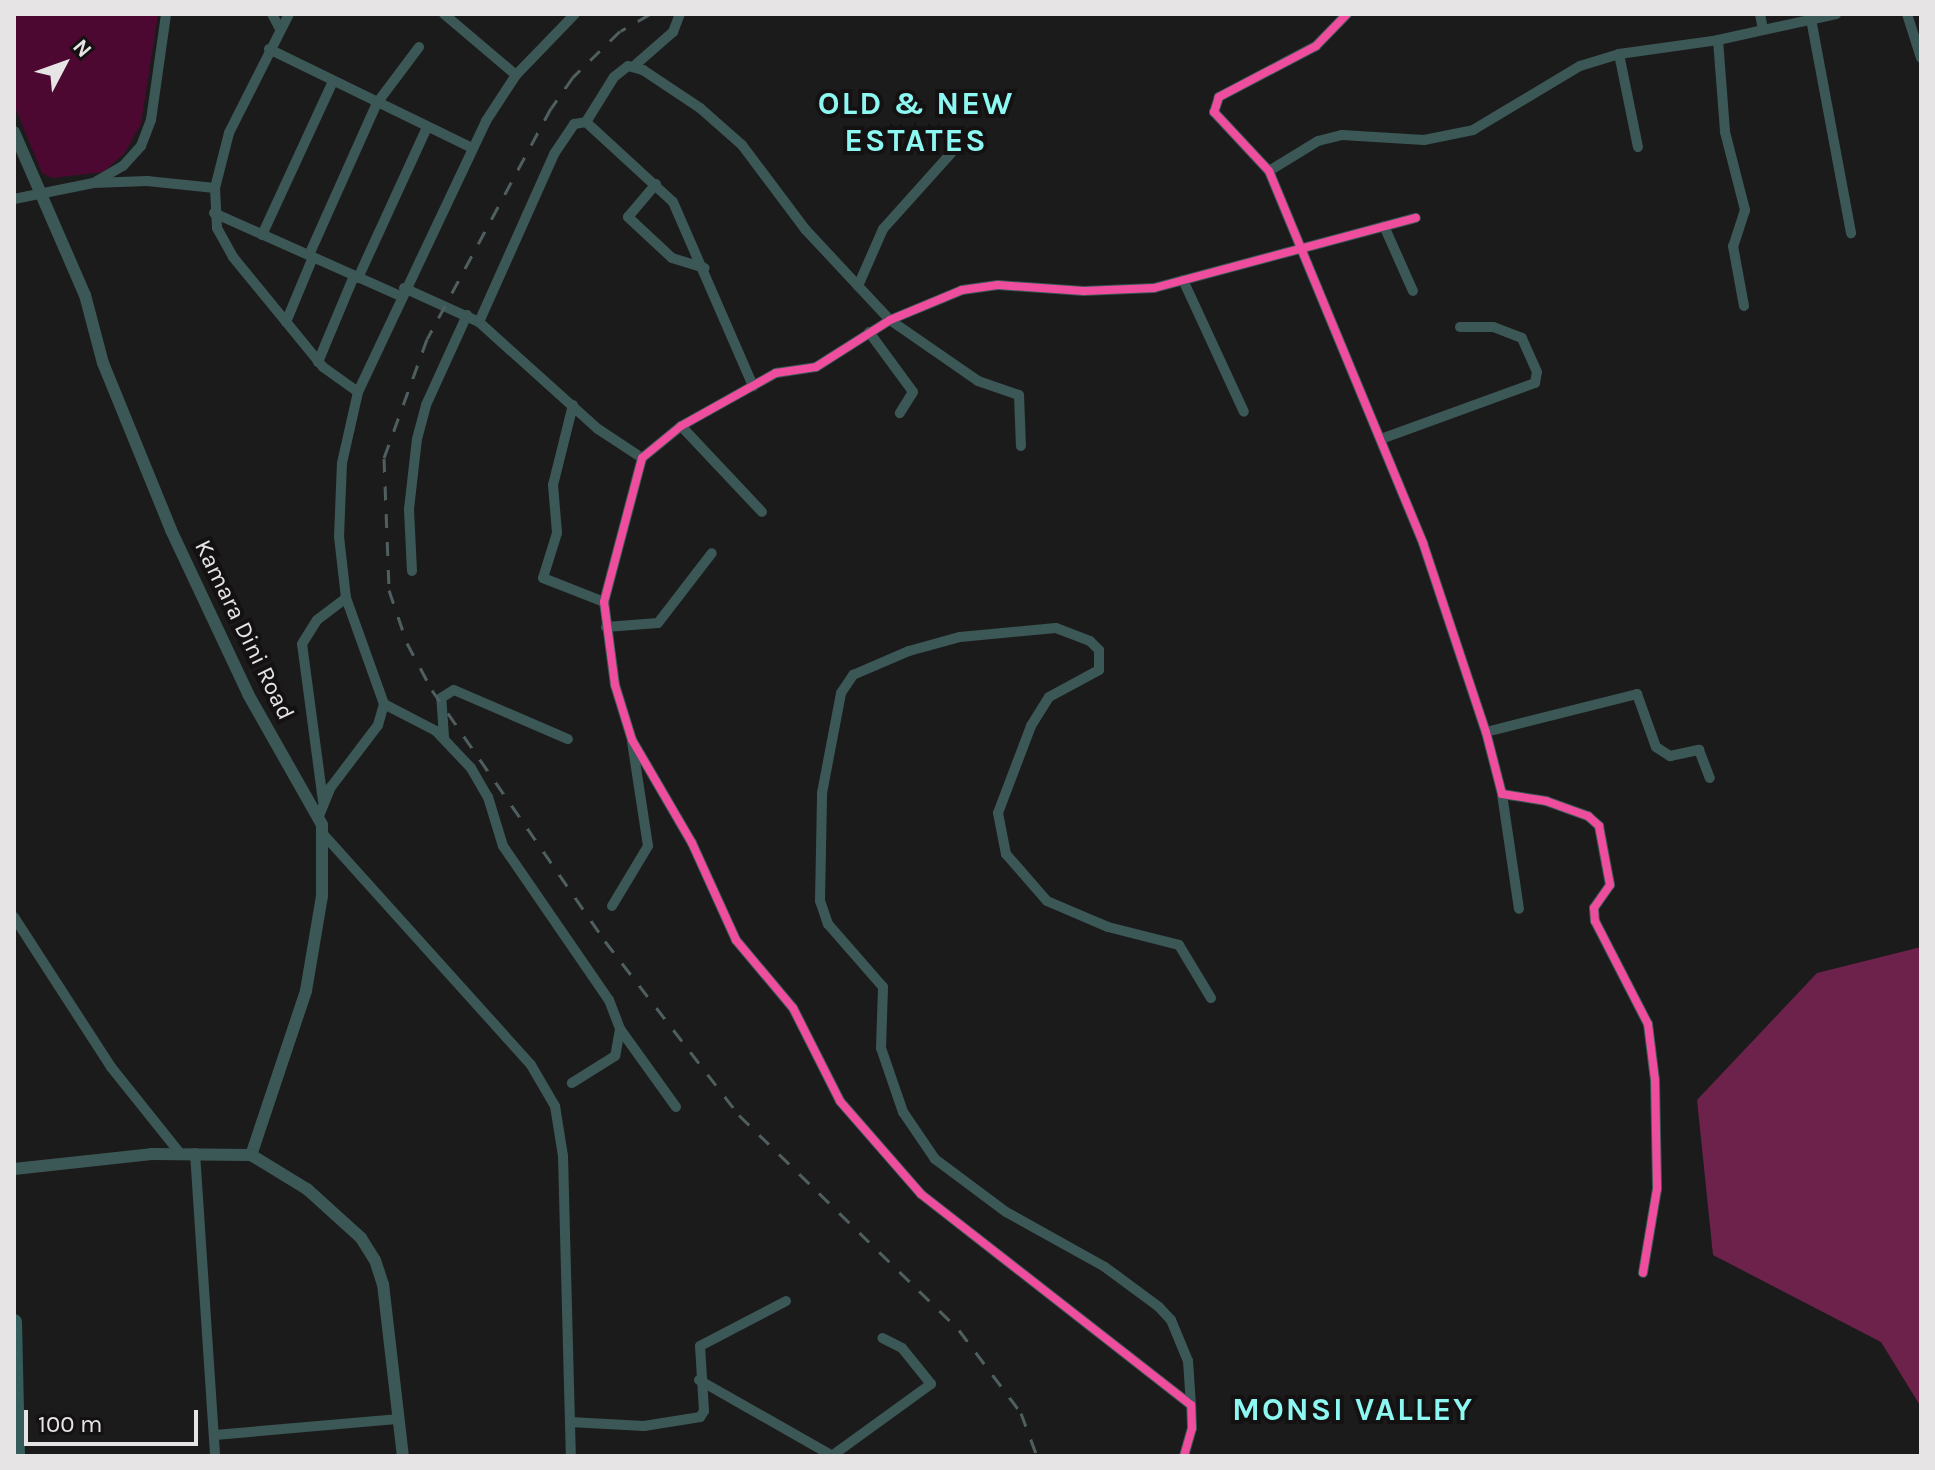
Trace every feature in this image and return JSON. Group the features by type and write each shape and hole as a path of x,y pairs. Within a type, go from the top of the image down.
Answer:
{"main road":[{"path":"14,1322 17,1456"}],"street":[{"path":"93,183 123,166 141,146 151,120 166,14"},
{"path":"272,14 280,29"},
{"path":"289,14 229,133 215,188 214,213 224,244 318,362 339,383 358,392"},
{"path":"444,14 516,75"},
{"path":"319,816 323,801 378,725 384,704 346,598 339,503 346,434 358,392 402,292 472,148 516,75 575,14"},
{"path":"479,322 554,154 574,124 586,122 614,77 634,66 673,32 680,14"},
{"path":"1347,14 1316,46 1247,77 1214,102 1214,112 1269,171 1298,250 1381,439 1486,732 1502,794 1519,909"},
{"path":"1760,14 1763,30"},
{"path":"1269,171 1318,141 1342,135 1424,140 1473,130 1580,66 1619,54 1718,40 1836,14"},
{"path":"1907,14 1921,58"},
{"path":"1811,19 1851,233"},
{"path":"1718,40 1725,132 1745,210 1733,246 1744,306"},
{"path":"286,322 377,103 419,47"},
{"path":"269,49 472,148"},
{"path":"1619,54 1638,147"},
{"path":"634,66 700,108 742,145 805,229 890,320 978,381 1013,390 1019,395 1021,446"},
{"path":"262,235 333,81"},
{"path":"586,122 656,184 681,215 753,386"},
{"path":"318,362 427,127"},
{"name":"Kamara Dini Road","path":"14,132 37,191 85,295 103,363 182,555 248,694 319,816 324,835 322,896 306,991 251,1155"},
{"path":"858,286 883,229 952,152"},
{"path":"14,199 37,191 93,183 147,181 215,188"},
{"path":"656,184 628,217 672,258 705,268"},
{"path":"214,213 356,277 467,315 479,322 606,436 642,458"},
{"path":"612,906 648,846 632,740 615,685 604,602 642,458 681,426 753,386 784,371 816,367 869,332 938,297 980,286 1124,291 1183,280 1416,218"},
{"path":"1384,226 1413,291"},
{"path":"1183,280 1244,412"},
{"path":"412,571 409,484 417,439 426,405 467,315"},
{"path":"1381,439 1535,383 1537,372 1522,338 1493,327 1460,327"},
{"path":"869,332 913,392 900,413"},
{"path":"573,405 553,485 558,523 543,578 604,602"},
{"path":"681,426 762,512"},
{"path":"606,627 658,623 712,553"},
{"path":"323,801 302,644 317,620 346,598"},
{"path":"1184,1456 1192,1428 1188,1361 1171,1320 1159,1307 1105,1267 1006,1212 935,1159 903,1112 881,1048 883,987 828,924 820,901 822,793 841,693 853,675 960,637 1056,628 1090,641 1099,650 1099,670 1049,697 1031,726 998,813 1006,854 1047,901 1108,927 1179,945 1211,998"},
{"path":"444,737 441,698 454,690 568,739"},
{"path":"1486,732 1637,694 1656,747 1670,756 1699,750 1710,778"},
{"path":"384,704 444,737 481,782 497,836 601,984 620,1029 676,1107"},
{"path":"632,740 692,843 736,940 793,1008 823,1073 892,1166 979,1242 1191,1405"},
{"path":"1502,794 1546,801 1588,816 1599,826 1610,885 1594,908 1595,921 1648,1024 1655,1080 1657,1189 1643,1273"},
{"path":"324,835 531,1065 555,1106 563,1156 571,1456"},
{"path":"14,917 111,1067 179,1152"},
{"path":"572,1083 612,1062 620,1029"},
{"path":"14,1169 179,1152 251,1155 326,1204 375,1260 383,1284 403,1456"},
{"path":"195,1153 215,1456"},
{"path":"570,1422 644,1426 700,1417 704,1411 699,1380 700,1346 786,1301"},
{"path":"699,1380 833,1456 931,1384 902,1348 882,1338"},
{"path":"215,1435 399,1419"}],"shaded area":[{"path":"14,14 158,14 141,124 124,154 103,172 52,178 42,173 14,105"},
{"path":"1921,947 1921,1407 1881,1342 1713,1255 1697,1100 1817,973"}],"railway":[{"path":"650,14 620,31 573,77 551,108 427,339 384,458 389,590 407,643 432,690 605,941 739,1115 959,1330 1021,1413 1037,1456"}],"cycle path":[{"path":"1347,14 1316,46 1219,97 1214,112 1269,171 1423,543 1486,732 1502,794 1546,801 1588,816 1599,826 1610,885 1594,908 1595,921 1648,1024 1655,1080 1657,1189 1643,1273"},
{"path":"1184,1456 1192,1428 1191,1405 921,1194 840,1101 793,1008 736,940 692,843 632,740 615,685 604,602 642,458 681,426 776,373 816,367 890,320 962,290 998,285 1084,291 1154,288 1416,218"}],"district":[{"name":"OLD & NEW ESTATES","path":"916,124"},
{"name":"MONSI VALLEY","path":"1353,1410"}]}
